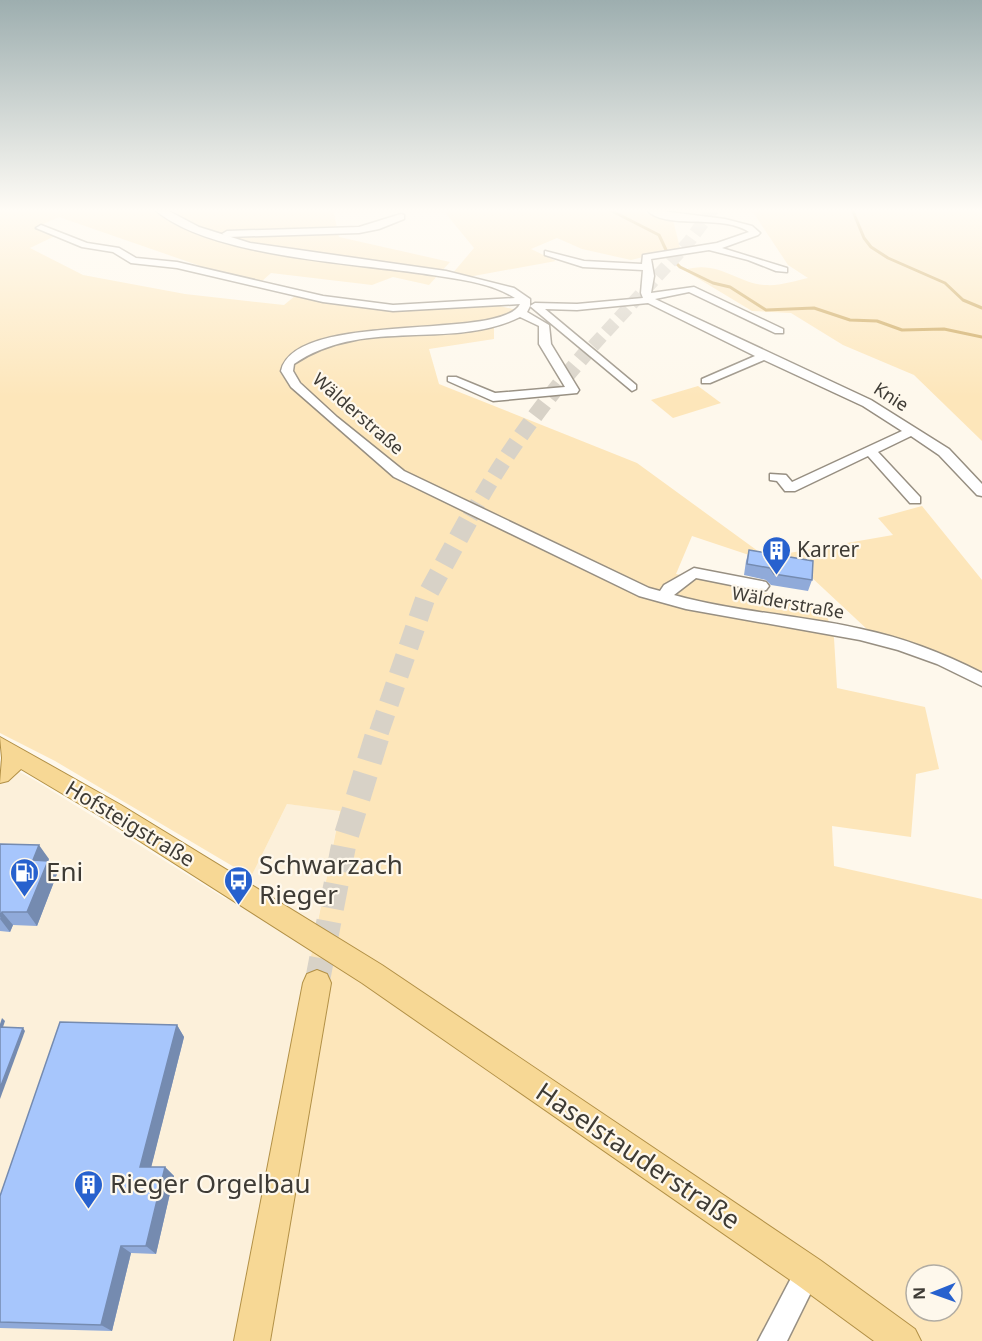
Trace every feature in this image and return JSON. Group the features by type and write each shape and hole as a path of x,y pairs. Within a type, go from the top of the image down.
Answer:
{"main road":[{"path":"0,774 9,752"},
{"name":"Hofsteigstraße","path":"9,752 372,974"},
{"name":"Haselstauderstraße","path":"372,974 808,1272 903,1341"},
{"path":"252,1341 317,983"}],"street":[{"path":"204,272 323,300 393,308 577,307 649,299 690,289 779,331"},
{"path":"430,272 514,291 544,325 545,344 573,390 493,397 452,379"},
{"path":"648,272 649,299"},
{"name":"Knie","path":"649,299 764,356 856,397 944,453 982,492"},
{"path":"527,306 632,387"},
{"name":"Wälderstraße","path":"527,306 486,322 439,329 384,332 342,340 300,353 290,362 287,371 295,385 333,420 399,474 622,582 665,599 740,616 885,640 940,659 982,680"},
{"path":"706,381 764,356"},
{"path":"776,477 781,478 790,488 910,432"},
{"path":"871,452 915,500"},
{"path":"665,599 669,589 694,573 761,586"},
{"path":"772,1341 808,1272"}],"shaded area":[{"path":"0,272 76,272 83,275 185,294 284,305 295,296 383,309 456,304 501,306 515,310 494,322 494,339 429,349 439,384 637,463 766,557 893,535 878,518 922,506 982,580 982,676 930,649 870,632 809,575 692,536 676,574 824,606 834,638 837,688 925,707 939,769 916,774 911,837 832,826 834,866 982,899 982,1341 234,1341 340,811 287,804 251,877 55,761 0,733"},
{"path":"219,272 441,272 429,285 393,277 372,285 271,273 261,282"},
{"path":"454,272 498,272 468,277 452,274"},
{"path":"687,272 722,272 746,281 766,285 808,278 798,272 982,272 982,441 914,375 843,345 791,313 752,311"},
{"path":"698,386 721,403 673,418 651,400"},
{"path":"0,761 226,899 251,877 287,804 340,810 234,1341 0,1341"}],"building":[{"path":"749,550 813,561 812,580 774,574 770,568 747,564"},
{"name":"Eni","path":"0,844 39,845 33,860 48,861 27,912 2,912 0,917"},
{"name":"Rieger Orgelbau","path":"60,1022 177,1025 140,1167 165,1167 146,1246 121,1246 101,1325 0,1322 0,1196"},
{"path":"0,1027 23,1028 0,1088"}],"waterway":[{"path":"689,272 713,283 730,287 766,310 814,308 850,320 877,321 902,330 944,329 982,337"},
{"path":"919,272 945,283 963,300 982,308"}],"tunnel":[{"path":"593,346 662,272"},
{"path":"470,517 497,471 527,427 594,344"},
{"path":"379,732 425,599 471,515"},
{"path":"317,983 344,843 379,730"}],"place":[{"name":"Karrer","path":"776,576"},
{"name":"Eni","path":"25,898"},
{"name":"Schwarzach Rieger","path":"238,906"},
{"name":"Rieger Orgelbau","path":"89,1210"}]}
